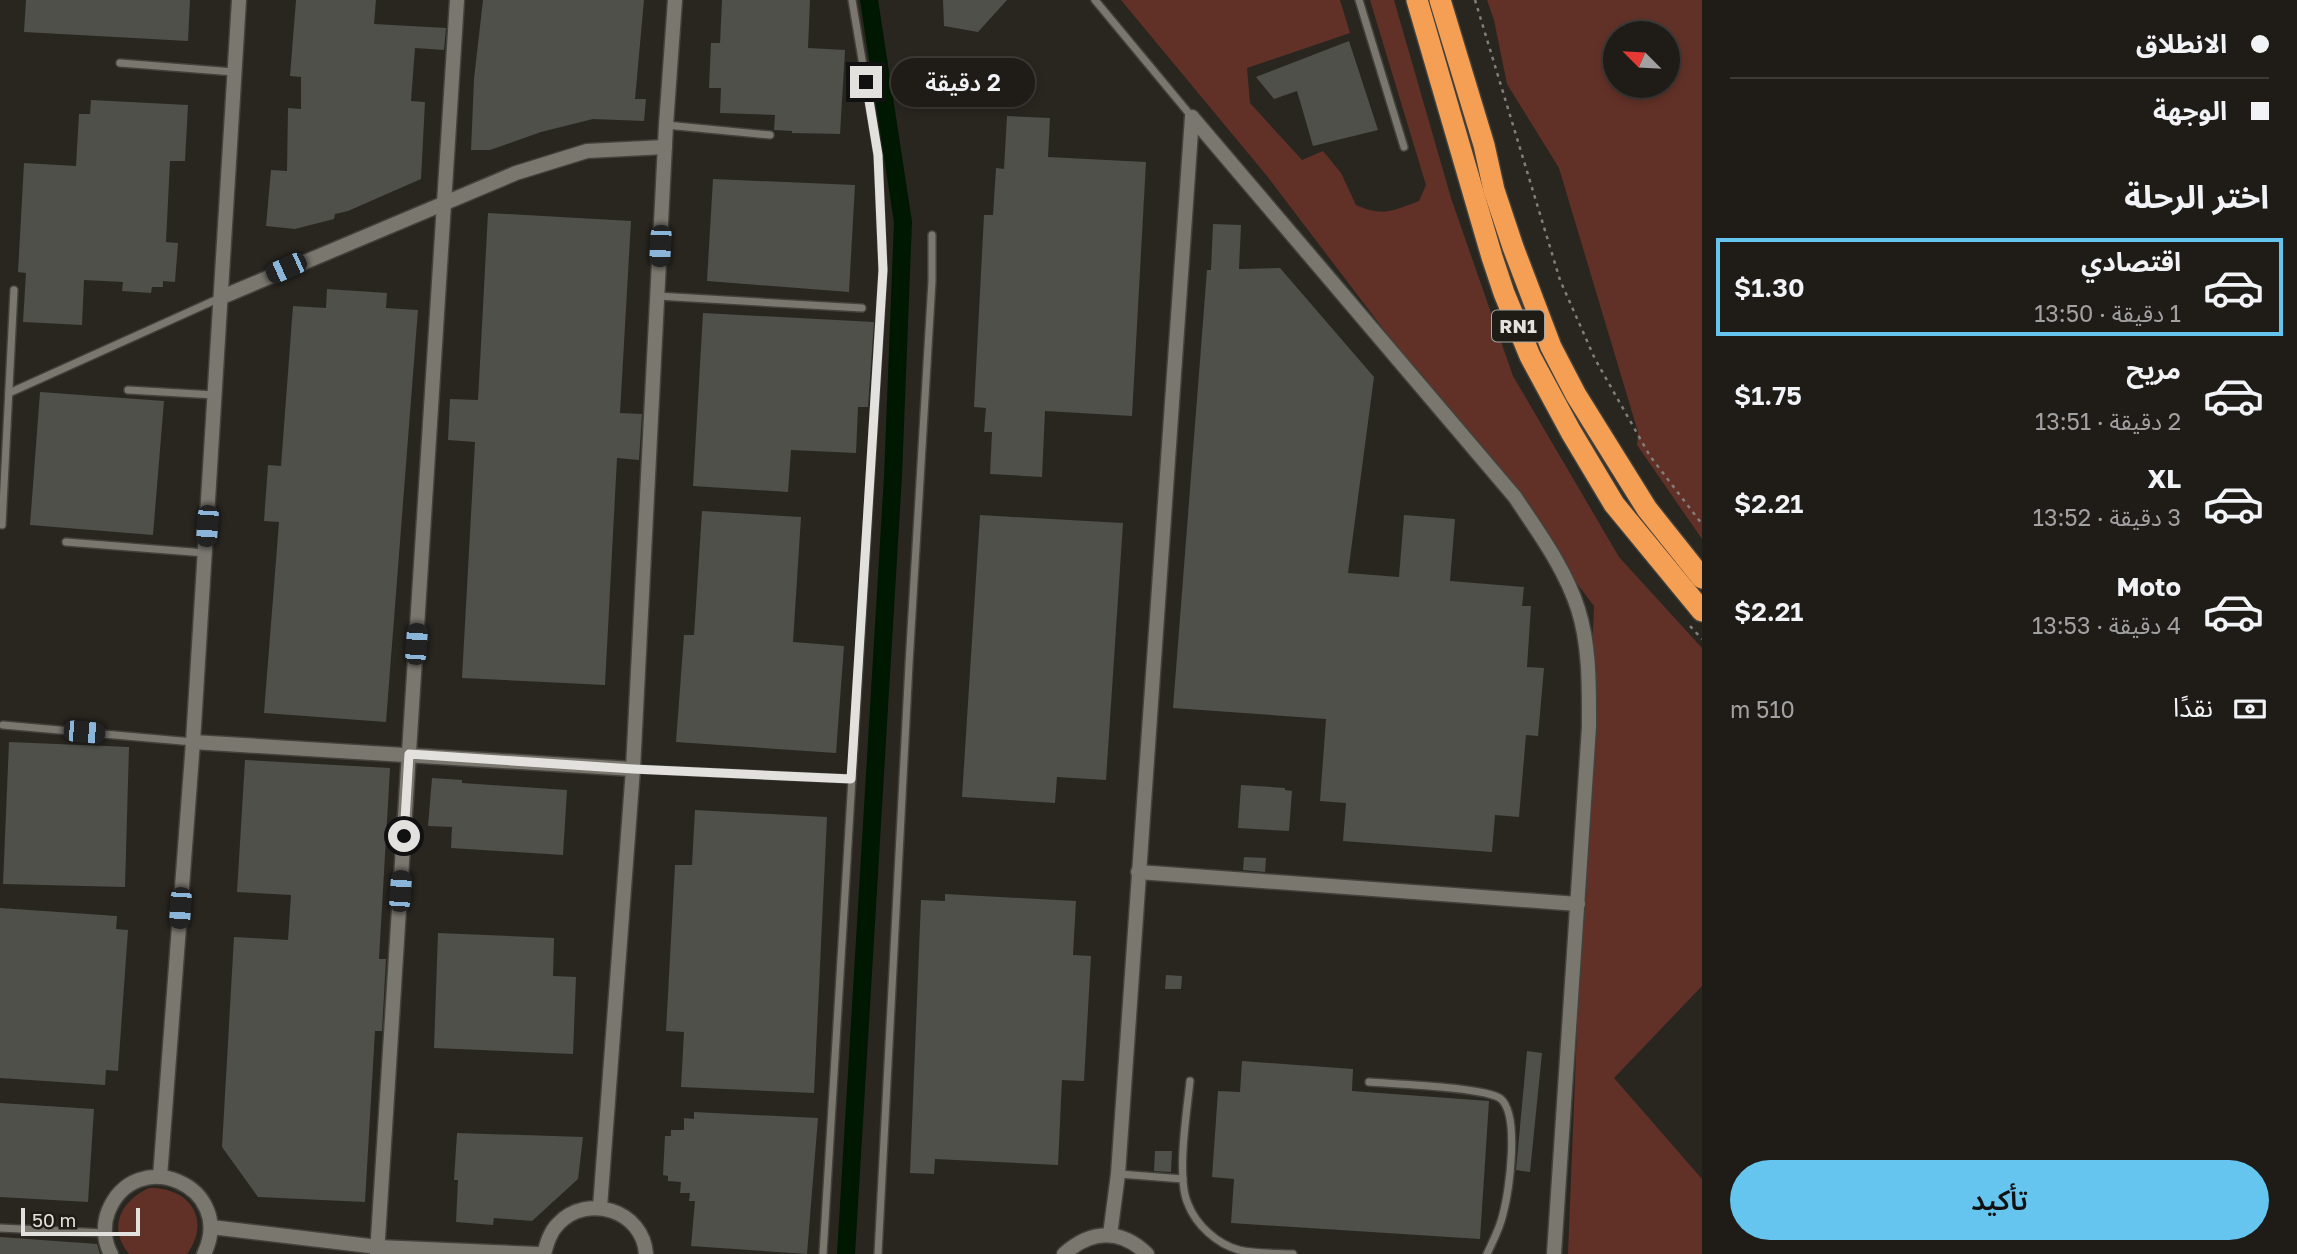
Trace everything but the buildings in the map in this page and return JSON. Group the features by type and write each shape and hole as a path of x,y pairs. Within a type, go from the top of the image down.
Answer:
{"highway":[{"name":"RN1","path":"1417,0 1496,269 1530,356 1614,504 1702,611"},
{"name":"RN1","path":"1440,0 1484,145 1494,190 1551,347 1576,395 1647,509 1702,578"}],"street":[{"path":"160,1177 205,553 239,0"},
{"path":"378,1250 457,0"},
{"path":"600,1207 633,769 666,125 675,0"},
{"path":"1110,1235 1118,1174 1192,117"},
{"path":"1192,117 1515,497 1553,554 1578,610 1589,686 1589,727 1554,1254"},
{"path":"222,297 516,173 587,151 665,147"},
{"path":"192,742 633,769"},
{"path":"1138,872 1578,904"},
{"path":"111,1254 105,1233 111,1204 120,1192 132,1183 160,1177 176,1180 189,1187 200,1198 208,1212 211,1227 209,1244 204,1254"},
{"path":"544,1254 556,1225 569,1214 583,1208 600,1207 615,1211 629,1220 639,1232 646,1254"},
{"path":"211,1227 378,1250 538,1254"},
{"path":"1064,1254 1077,1242 1093,1236 1110,1235 1136,1244 1147,1254"}],"lane":[{"path":"823,1254 883,270 878,155 852,0"},
{"path":"1095,0 1192,117"},
{"path":"1359,0 1404,147"},
{"path":"120,63 234,72"},
{"path":"666,125 770,135"},
{"path":"878,1254 909,650 932,281 932,235"},
{"path":"2,525 14,290"},
{"path":"657,296 862,308"},
{"path":"9,393 222,297"},
{"path":"128,390 215,395"},
{"path":"66,542 205,553"},
{"path":"3,725 192,742"},
{"path":"633,769 851,779"},
{"path":"1190,1081 1182,1179 1187,1204 1213,1237 1240,1250 1293,1254"},
{"path":"1369,1082 1476,1092 1501,1099 1507,1108 1510,1121 1511,1143 1506,1202 1488,1254"},
{"path":"1118,1174 1182,1179"},
{"path":"0,1228 105,1233"}],"path":[{"path":"1475,0 1560,280 1595,359 1650,456 1702,524"}],"shaded area":[{"path":"1121,0 1340,0 1350,33 1247,68 1250,103 1302,160 1323,151 1341,173 1356,205 1381,212 1419,201 1426,185 1370,0 1394,0 1451,198 1513,376 1619,557 1702,648 1702,986 1614,1078 1702,1179 1702,1254 1568,1254 1594,606 1267,176"},
{"path":"1487,0 1702,0 1702,539 1637,445 1638,432 1559,168 1507,84 1494,20"},
{"path":"149,1188 175,1193 185,1199 192,1208 197,1217 197,1229 187,1254 129,1254 122,1244 118,1225 120,1216 131,1200"}],"waterway":[{"path":"846,1254 893,476 903,222 869,0"}],"route":[{"path":"404,836 409,754 633,769 851,779 883,270 878,155 866,82"}]}
